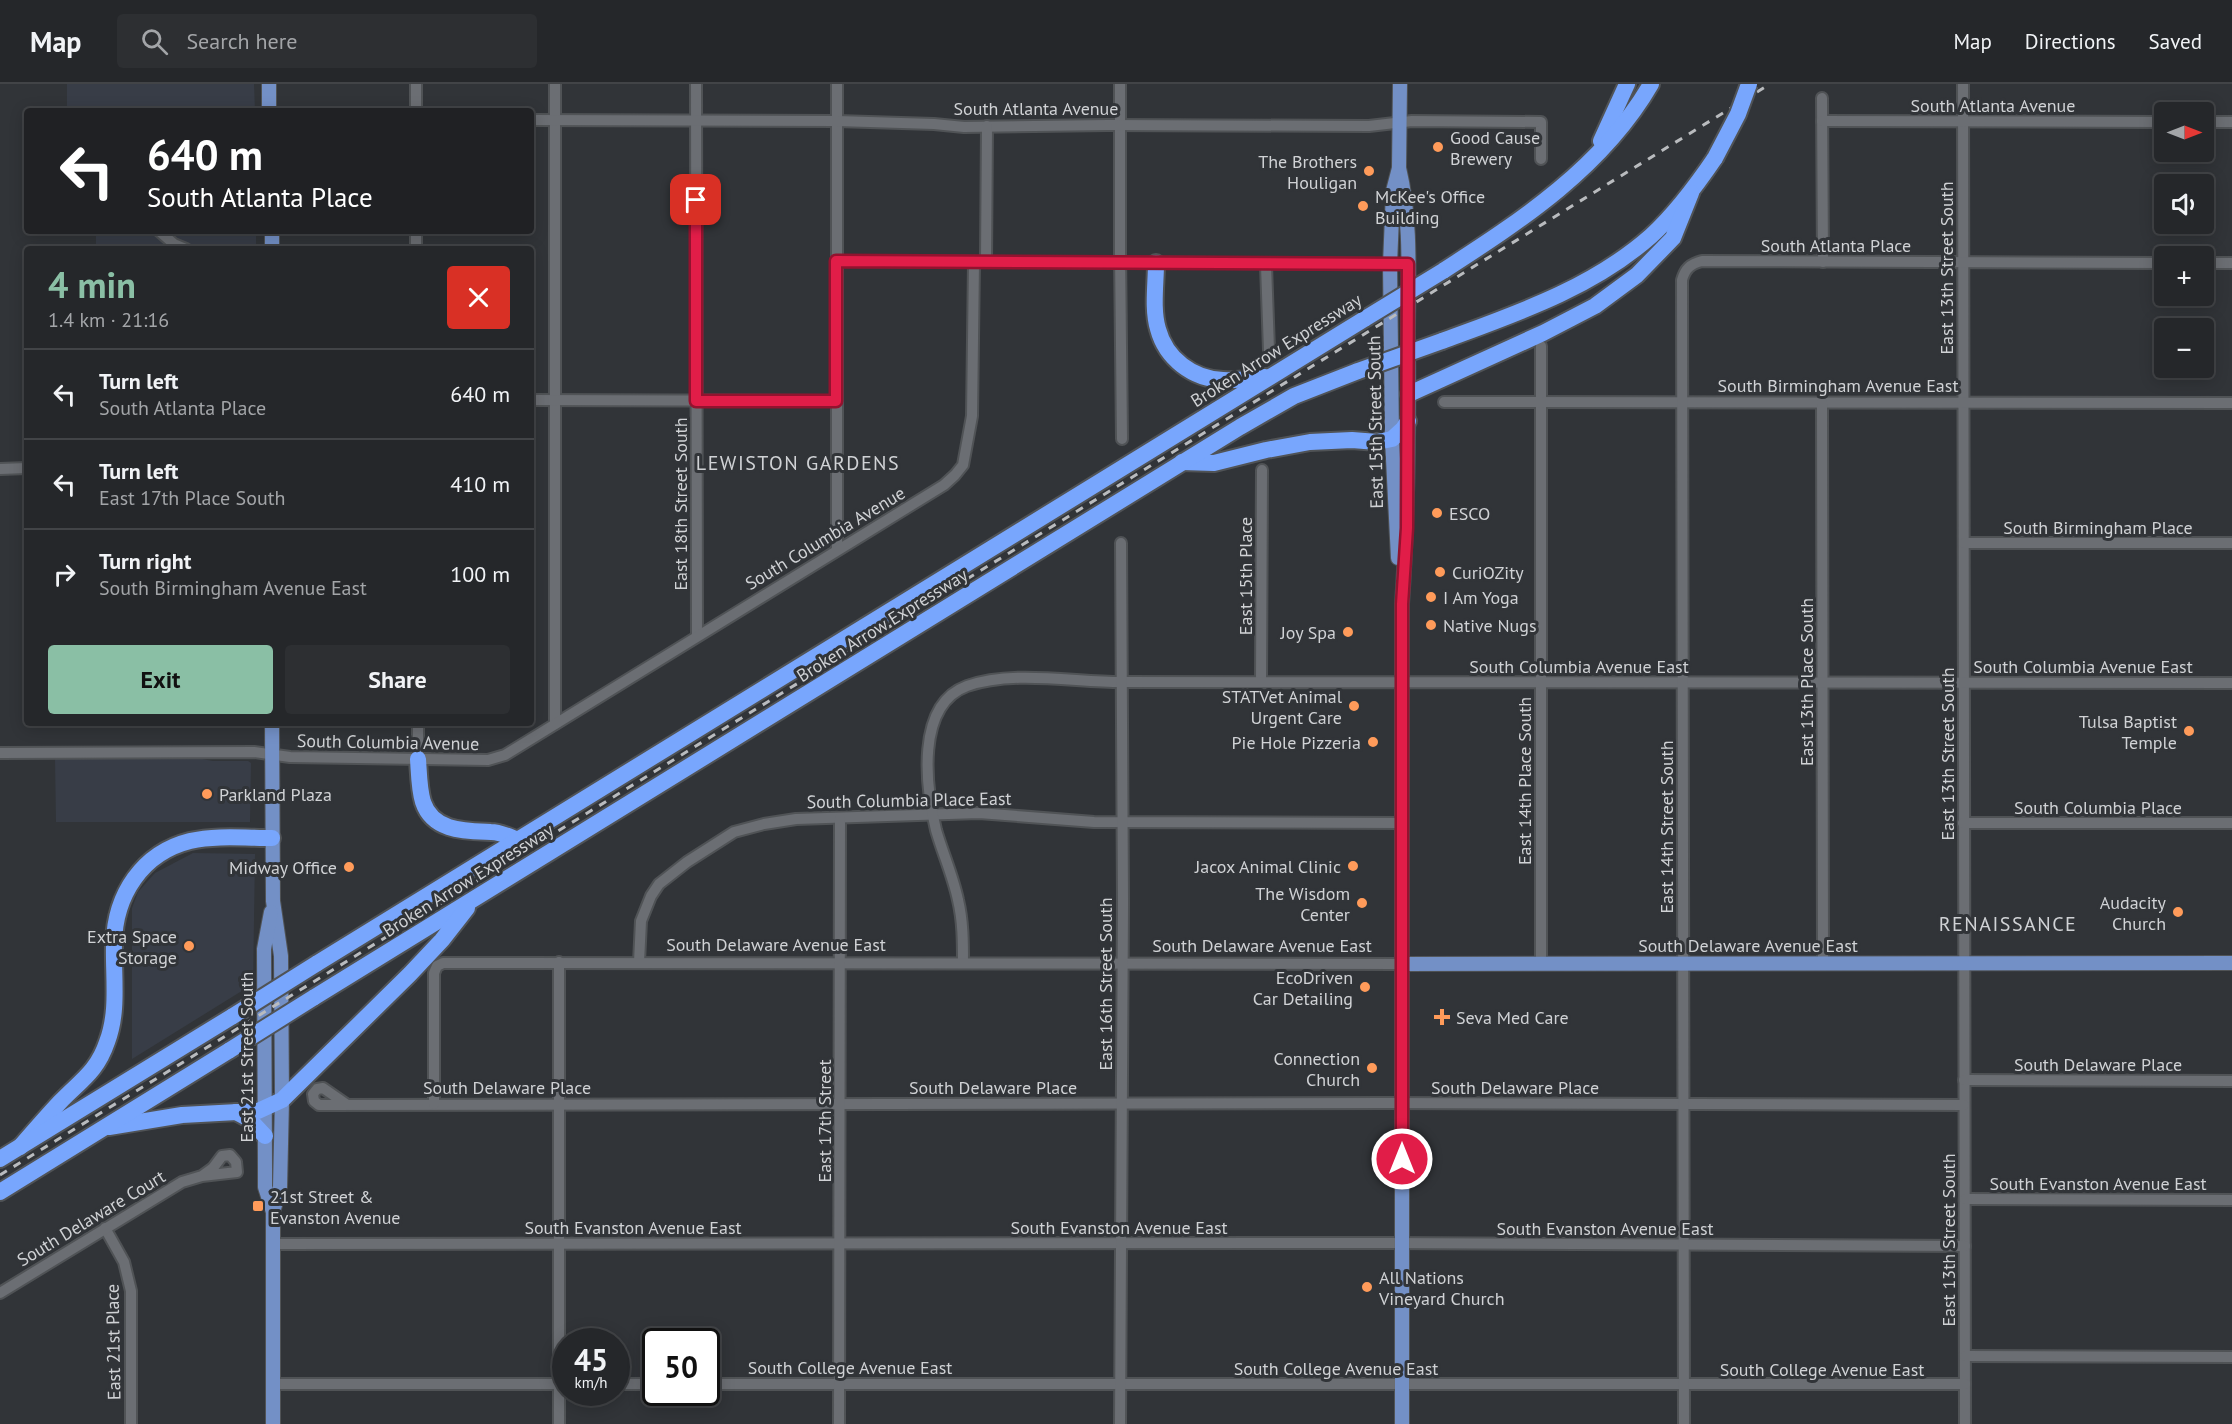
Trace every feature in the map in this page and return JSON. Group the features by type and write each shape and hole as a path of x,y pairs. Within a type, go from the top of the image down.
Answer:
{"highway":[{"path":"1592,160 1627,84"},
{"name":"Broken Arrow Expressway","path":"0,1159 1443,271 1536,208 1592,160 1633,112 1651,84"},
{"name":"Broken Arrow Expressway","path":"0,1192 1182,462 1294,396 1552,298 1602,272 1652,235 1691,193 1715,158 1738,114 1749,84"},
{"path":"1408,394 1543,333 1595,306 1637,275 1672,238 1691,193"},
{"path":"1156,264 1157,328 1175,360 1186,369 1212,379 1225,381 1270,377"},
{"path":"1182,462 1214,463 1310,442 1352,440 1377,442 1392,439 1408,421"},
{"path":"418,759 423,801 434,818 452,829 472,832 494,831 518,840"},
{"path":"20,1147 61,1101 94,1070 102,1056 112,1028 114,1014 115,925 119,906 133,878 156,857 179,844 205,839 272,838"},
{"path":"109,1126 182,1115 258,1112 282,1100 410,974 442,940 473,900"},
{"path":"236,1112 249,1119 265,1136"}],"main road":[{"path":"268,84 268,108"},
{"name":"East 15th Street South","path":"1400,84 1399,168 1393,191 1390,265 1392,439 1402,604"},
{"name":"East 15th Street South","path":"1399,168 1405,193 1408,264 1407,528 1402,604 1402,1424"},
{"name":"East 21st Street South","path":"272,726 273,901 281,956 282,1100 280,1188 273,1212 273,1424"},
{"name":"East 21st Street South","path":"273,901 264,950 265,1187 273,1212"},
{"name":"South Delaware Avenue East","path":"1402,964 2232,963"}],"street":[{"path":"416,84 416,108"},
{"path":"555,84 555,724"},
{"name":"East 18th Street South","path":"696,84 698,635"},
{"path":"837,84 837,550"},
{"path":"1120,84 1122,439"},
{"name":"East 13th Street South","path":"1963,84 1965,1424"},
{"path":"1822,98 1823,262"},
{"name":"South Atlanta Avenue","path":"534,120 837,121 964,127 1120,124 1369,126 1423,120 1540,122 1541,159"},
{"name":"South Atlanta Avenue","path":"1822,121 2154,122"},
{"path":"2214,122 2232,122"},
{"path":"986,262 987,126"},
{"path":"163,234 180,246"},
{"path":"836,261 1408,264"},
{"name":"South Atlanta Place","path":"1688,267 1702,261 2154,262"},
{"name":"South Columbia Avenue","path":"0,753 213,751 254,752 290,757 496,759 944,485 963,465 974,402 974,262"},
{"path":"2214,263 2232,263"},
{"path":"1266,265 1269,350"},
{"name":"East 14th Street South","path":"1684,1424 1682,280 1688,267"},
{"name":"East 14th Place South","path":"1541,346 1541,963"},
{"path":"534,400 836,401"},
{"name":"South Birmingham Avenue East","path":"1444,402 2232,403"},
{"name":"East 13th Place South","path":"1822,402 1823,962"},
{"path":"0,469 24,468"},
{"name":"East 15th Place","path":"1261,682 1262,470"},
{"name":"East 16th Street South","path":"1120,1424 1121,543"},
{"name":"South Birmingham Place","path":"1964,543 2232,543"},
{"name":"South Columbia Avenue East","path":"933,815 928,764 932,727 937,713 946,700 956,692 968,686 990,681 1046,679 1122,682 2232,683"},
{"path":"418,726 418,759"},
{"name":"South Columbia Place East","path":"639,962 640,934 645,909 655,890 669,874 722,839 747,828 796,819 997,814 1066,821 1122,823 1402,823"},
{"path":"933,815 959,903 963,963"},
{"name":"East 17th Street","path":"839,1424 840,818"},
{"name":"South Columbia Place","path":"1963,823 2232,824"},
{"name":"South Delaware Avenue East","path":"434,1104 434,973 437,966 450,962 1402,964"},
{"path":"559,962 561,1328"},
{"name":"South Delaware Place","path":"1964,1080 2232,1081"},
{"name":"South Delaware Place","path":"346,1104 1964,1105"},
{"name":"South Delaware Court","path":"0,1293 171,1188 202,1176"},
{"name":"South Evanston Avenue East","path":"1965,1199 2232,1200"},
{"name":"East 21st Place","path":"105,1228 124,1262 131,1291 131,1424"},
{"name":"South Evanston Avenue East","path":"273,1244 1121,1243 1965,1246"},
{"path":"1965,1356 2232,1357"},
{"path":"273,1384 552,1384"},
{"name":"South College Avenue East","path":"720,1384 1684,1386 1965,1384"},
{"path":"559,1424 560,1406"}],"shaded area":[{"path":"67,84 254,84 255,108 67,108"},
{"path":"96,234 256,234 256,246 96,246"},
{"path":"197,758 251,763 250,822 56,822 55,759"},
{"path":"193,853 255,854 253,984 132,1059 132,908 138,892 155,873"}],"railway":[{"path":"0,1175 1770,84"}],"place":[{"name":"Good Cause Brewery","path":"1438,147"},
{"name":"The Brothers Houligan","path":"1369,171"},
{"name":"McKee's Office Building","path":"1363,206"},
{"name":"ESCO","path":"1437,513"},
{"name":"CuriOZity","path":"1440,572"},
{"name":"I Am Yoga","path":"1431,597"},
{"name":"Native Nugs","path":"1431,625"},
{"name":"Joy Spa","path":"1348,632"},
{"name":"STATVet Animal Urgent Care","path":"1354,706"},
{"name":"Tulsa Baptist Temple","path":"2189,731"},
{"name":"Pie Hole Pizzeria","path":"1373,742"},
{"name":"Parkland Plaza","path":"207,794"},
{"name":"Jacox Animal Clinic","path":"1353,866"},
{"name":"Midway Office","path":"349,867"},
{"name":"The Wisdom Center","path":"1362,903"},
{"name":"Audacity Church","path":"2178,912"},
{"name":"Extra Space Storage","path":"189,946"},
{"name":"EcoDriven Car Detailing","path":"1365,987"},
{"name":"Seva Med Care","path":"1442,1017"},
{"name":"Connection Church","path":"1372,1068"},
{"name":"21st Street & Evanston Avenue","path":"258,1206"},
{"name":"All Nations Vineyard Church","path":"1367,1287"}],"district":[{"name":"LEWISTON GARDENS","path":"798,463"},
{"name":"RENAISSANCE","path":"2008,924"}],"route":[{"path":"696,200 696,401 836,401 836,261 1408,264 1407,528 1402,604 1402,1159"}]}
